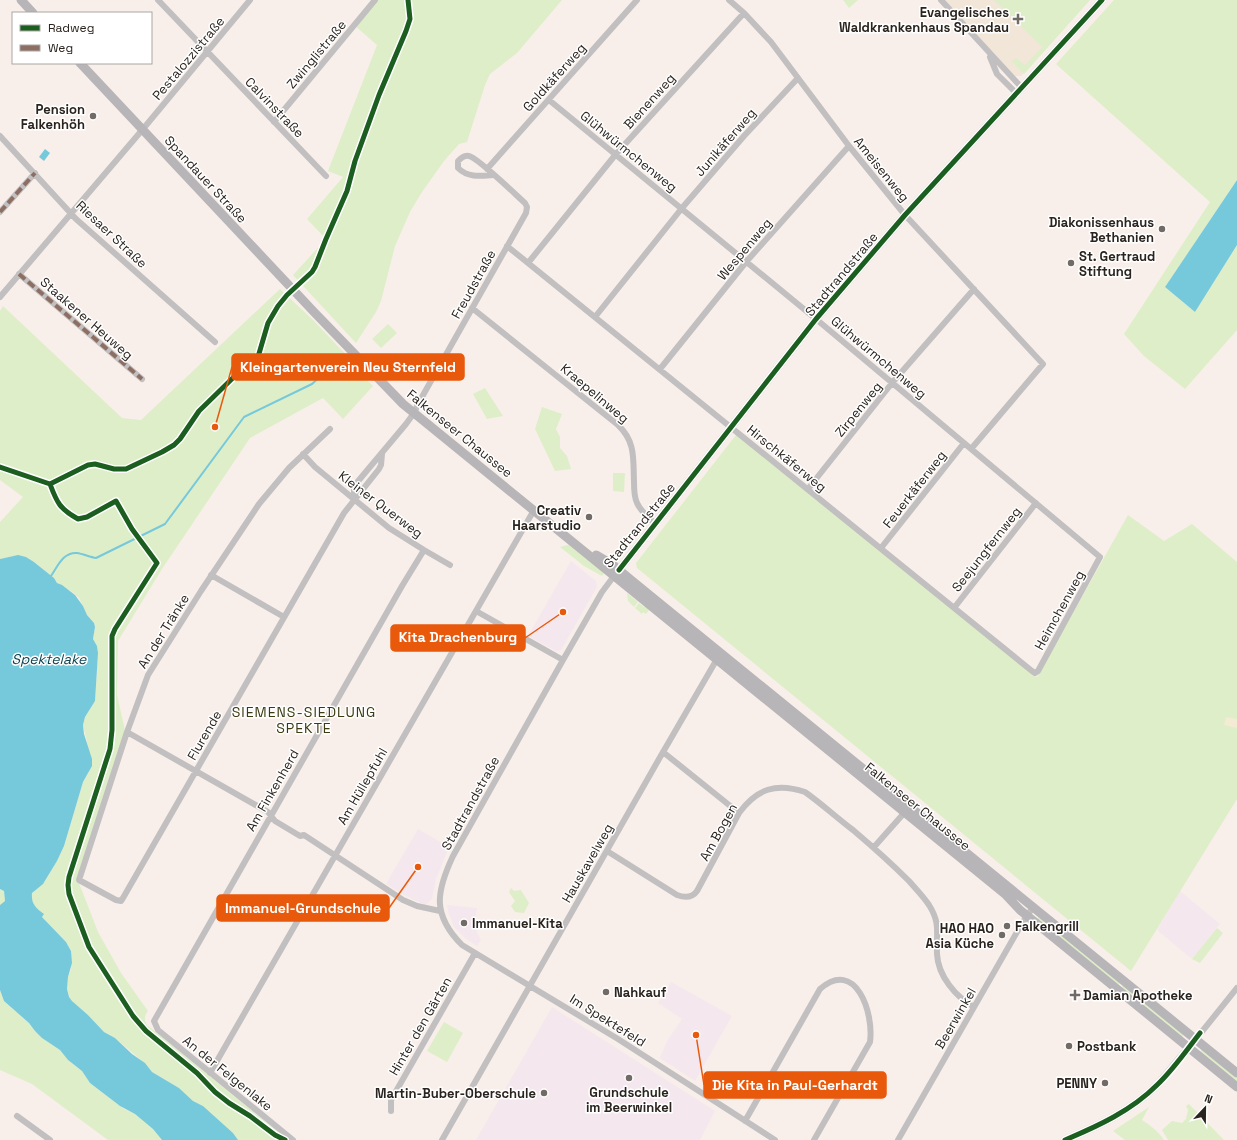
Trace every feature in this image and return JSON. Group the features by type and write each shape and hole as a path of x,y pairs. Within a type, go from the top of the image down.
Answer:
{"main road":[{"path":"21,0 33,12"},
{"name":"Spandauer Straße","path":"81,64 314,312"},
{"name":"Falkenseer Chaussee","path":"314,312 395,396 414,413 580,548 616,573 907,809 1033,907 1237,1073"},
{"name":"Falkenseer Chaussee","path":"907,809 1005,894 1026,916 1237,1087"},
{"path":"1189,1048 1196,1039"}],"street":[{"name":"Calvinstraße","path":"158,0 326,176"},
{"name":"Pestalozzistraße","path":"143,129 250,0"},
{"name":"Zwinglistraße","path":"274,122 375,0"},
{"name":"Goldkäferweg","path":"487,169 637,0"},
{"name":"Ameisenweg","path":"729,0 744,13 771,42 849,146 906,215 1043,364 971,449"},
{"path":"941,0 989,53 1019,91"},
{"name":"Stadtrandstraße","path":"440,911 441,888 453,856 602,592 816,319 906,215 1102,0"},
{"name":"Bienenweg","path":"528,264 616,154 744,13"},
{"name":"Junikäferweg","path":"595,317 682,208 744,136 798,78"},
{"name":"Glühwürmchenweg","path":"549,100 816,319 1100,557"},
{"path":"0,297 143,129"},
{"name":"Riesaer Straße","path":"0,136 71,213 215,342"},
{"name":"Wespenweg","path":"660,369 746,262 849,146"},
{"name":"Freudstraße","path":"414,413 526,213 525,203 473,157 463,156 458,161 458,168 462,173 475,176 493,175"},
{"path":"0,212 35,173"},
{"name":"Hirschkäferweg","path":"507,246 1035,673"},
{"name":"Staakener Heuweg","path":"19,274 142,379"},
{"name":"Zirpenweg","path":"808,489 892,383 974,289"},
{"name":"Kraepelinweg","path":"472,308 618,424 625,432 631,441 633,452 634,493 637,503 644,514 656,524"},
{"name":"Flurende","path":"354,499 354,486 373,462 382,454 414,413"},
{"name":"An der Tränke","path":"79,880 127,732 148,675 211,575 259,504 278,479 330,429"},
{"name":"Feuerkäferweg","path":"881,548 964,443"},
{"name":"Kleiner Querweg","path":"303,454 315,467 389,528 450,565"},
{"name":"Flurende","path":"79,880 116,900 121,901 344,513 379,469 382,454"},
{"name":"Seejungfernweg","path":"954,608 1036,503"},
{"name":"Am Hüllepfuhl","path":"210,1073 534,510"},
{"name":"Am Finkenherd","path":"154,1021 263,828 424,550"},
{"name":"Heimchenweg","path":"1035,673 1042,664 1100,557"},
{"path":"211,575 284,617"},
{"path":"476,611 563,660"},
{"name":"Hauskavelweg","path":"442,1140 606,851 720,657"},
{"path":"127,732 268,812 275,821 300,836 304,835 403,900 422,908 440,911"},
{"path":"663,752 739,813"},
{"name":"Am Bogen","path":"606,851 677,895 686,897 691,896 697,890 739,813 747,802 757,794 767,789 781,787 793,788 805,792 874,847 902,874 928,903 937,922 938,961 943,977 953,990 974,1006"},
{"path":"874,847 907,809"},
{"name":"Beerwinkel","path":"898,1140 1026,916 1033,907"},
{"name":"Im Spektefeld","path":"440,911 452,935 462,945 531,985 618,1039 775,1140"},
{"name":"Hinter den Gärten","path":"391,1111 391,1100 474,953"},
{"path":"745,1122 820,989 830,982 844,980 856,987 862,995 871,1025 870,1042 814,1140"},
{"path":"1196,1039 1237,988"},
{"name":"An der Felgenlake","path":"154,1021 158,1030 293,1140"},
{"path":"1065,1140 1105,1122 1142,1097 1163,1078 1189,1048"},
{"path":"17,1116 50,1140"}],"shaded area":[{"name":"Evangelisches Waldkrankenhaus Spandau","path":"945,0 1090,0 1021,76 1015,76"},
{"path":"571,561 596,581 597,587 561,650 556,651 528,636"},
{"path":"418,829 449,847 436,879 432,899 425,905 386,884"},
{"path":"1180,891 1220,924 1192,959 1157,930"},
{"name":"Immanuel-Kita","path":"447,905 477,908 474,926 481,940 477,946 466,939 454,927"},
{"path":"671,982 732,1016 695,1081 660,1058 667,1041 682,1019 658,1003"},
{"path":"552,1007 715,1111 700,1140 476,1140"}],"green space":[{"path":"375,0 562,0 517,53 490,74 485,85 467,142 459,144 444,161 410,212 395,246 381,301 376,312 356,343 293,275 326,239 307,219 343,177 328,171 377,45 354,25"},
{"path":"843,0 858,0 849,8"},
{"path":"994,0 1090,0 1024,74 1012,62 1016,58 1025,65 1042,47"},
{"path":"1114,0 1237,0 1237,180 1165,287 1195,312 1237,245 1237,330 1185,389 1144,356 1124,334 1210,202 1056,64"},
{"path":"280,289 314,321 373,386 343,419 323,398 250,438 162,569 118,641 117,695 125,730 76,881 79,883 98,932 121,973 148,1011 145,1018 147,1025 288,1140 238,1140 233,1133 203,1106 193,1101 179,1088 152,1072 141,1060 115,1038 104,1032 72,1001 69,997 67,989 68,977 71,969 71,951 66,942 42,917 44,914 36,908 33,903 32,893 45,881 64,846 83,782 89,772 87,742 83,725 85,717 95,701 98,653 97,646 93,639 95,627 94,623 87,615 79,598 57,583 54,578 26,557 14,556 0,559 0,522 23,497 0,480 0,311 3,306 122,418 141,420"},
{"path":"388,324 397,333 381,348 372,339"},
{"path":"485,388 503,416 487,419 473,394"},
{"path":"542,407 562,414 556,429 560,437 560,448 567,456 571,469 555,471 535,429"},
{"path":"736,435 1037,677 1128,515 1164,541 1192,524 1237,562 1237,799 1131,971 637,568 636,563"},
{"path":"613,473 625,473 624,492 613,491"},
{"path":"571,544 605,572 602,576 584,566 560,547"},
{"path":"627,593 638,602 634,607 628,601"},
{"path":"639,603 649,610 646,614 643,612 642,614 635,608"},
{"path":"511,888 514,891 521,890 529,903 524,913 515,912 511,906 515,901 509,892"},
{"path":"0,889 4,891 5,901 0,905"},
{"path":"1039,917 1120,983 1118,986 1037,919"},
{"path":"1217,928 1223,933 1200,963 1192,959"},
{"path":"1123,985 1184,1034 1182,1037 1121,988"},
{"path":"0,990 4,1001 29,1023 42,1038 60,1050 69,1061 82,1071 90,1083 124,1109 135,1114 153,1129 162,1140 108,1140 32,1084 0,1070"},
{"path":"444,1022 463,1033 447,1062 427,1051"},
{"path":"1202,1049 1237,1078 1237,1082 1200,1052"},
{"path":"1189,1104 1224,1140 1168,1140 1162,1130 1172,1121 1182,1123 1186,1119 1188,1110 1186,1106"},
{"path":"1149,1107 1142,1120 1154,1128 1164,1140 1125,1140 1113,1131"}],"sand":[{"path":"1226,717 1237,719 1237,728 1224,725"}],"water":[{"path":"45,149 50,153 44,161 39,157"},
{"path":"1237,180 1237,245 1195,312 1165,287"},
{"name":"Spektelake","path":"18,555 26,557 34,562 54,578 57,583 75,595 83,606 87,615 94,623 95,627 93,639 97,646 98,653 95,701 85,717 83,725 84,734 92,759 92,766 83,782 64,846 43,884 32,893 33,903 36,908 44,914 42,917 66,942 71,951 72,963 68,977 67,989 69,997 72,1001 104,1032 115,1038 132,1054 145,1063 152,1072 179,1088 193,1101 203,1106 233,1133 238,1140 162,1140 153,1129 135,1114 120,1106 90,1083 82,1071 68,1060 60,1050 42,1038 29,1023 4,1001 0,990 0,905 5,901 4,891 0,889 0,559"}],"waterway":[{"path":"51,576 61,560 72,553 96,558 165,524 244,417 312,384 343,356"}],"marked path":[{"path":"0,212 35,173"},
{"path":"19,274 142,379"}],"cycle path":[{"path":"50,484 88,465 95,464 114,469 126,469 174,445 180,439 199,411 242,369 258,357 268,323 278,306 287,295 312,272 315,267 347,191 355,161 379,95 410,19 408,0"},
{"path":"619,570 816,319 905,215 1102,0"},
{"path":"0,467 50,484 63,509 78,519 87,517 116,501 132,529 157,563 112,636 112,730 110,749 69,877 69,894 89,947 133,1016 146,1031 197,1073 215,1092 229,1103 250,1116 275,1135 285,1140"},
{"path":"1065,1140 1114,1117 1136,1103 1157,1085 1168,1073 1200,1033"}],"place":[{"name":"Evangelisches Waldkrankenhaus Spandau","path":"1018,19"},
{"name":"Pension Falkenhöh","path":"93,116"},
{"name":"Diakonissenhaus Bethanien","path":"1162,229"},
{"name":"St. Gertraud Stiftung","path":"1071,263"},
{"name":"Kleingartenverein Neu Sternfeld","path":"215,427"},
{"name":"Creativ Haarstudio","path":"589,517"},
{"name":"Kita Drachenburg","path":"563,612"},
{"name":"Immanuel-Grundschule","path":"418,867"},
{"name":"Immanuel-Kita","path":"464,923"},
{"name":"Falkengrill","path":"1007,926"},
{"name":"HAO HAO Asia Küche","path":"1002,935"},
{"name":"Nahkauf","path":"606,992"},
{"name":"Damian Apotheke","path":"1075,995"},
{"name":"Die Kita in Paul-Gerhardt","path":"696,1035"},
{"name":"Postbank","path":"1069,1046"},
{"name":"Grundschule im Beerwinkel","path":"629,1078"},
{"name":"PENNY","path":"1105,1083"},
{"name":"Martin-Buber-Oberschule","path":"544,1093"}],"district":[{"name":"SIEMENS-SIEDLUNG SPEKTE","path":"304,720"}]}
